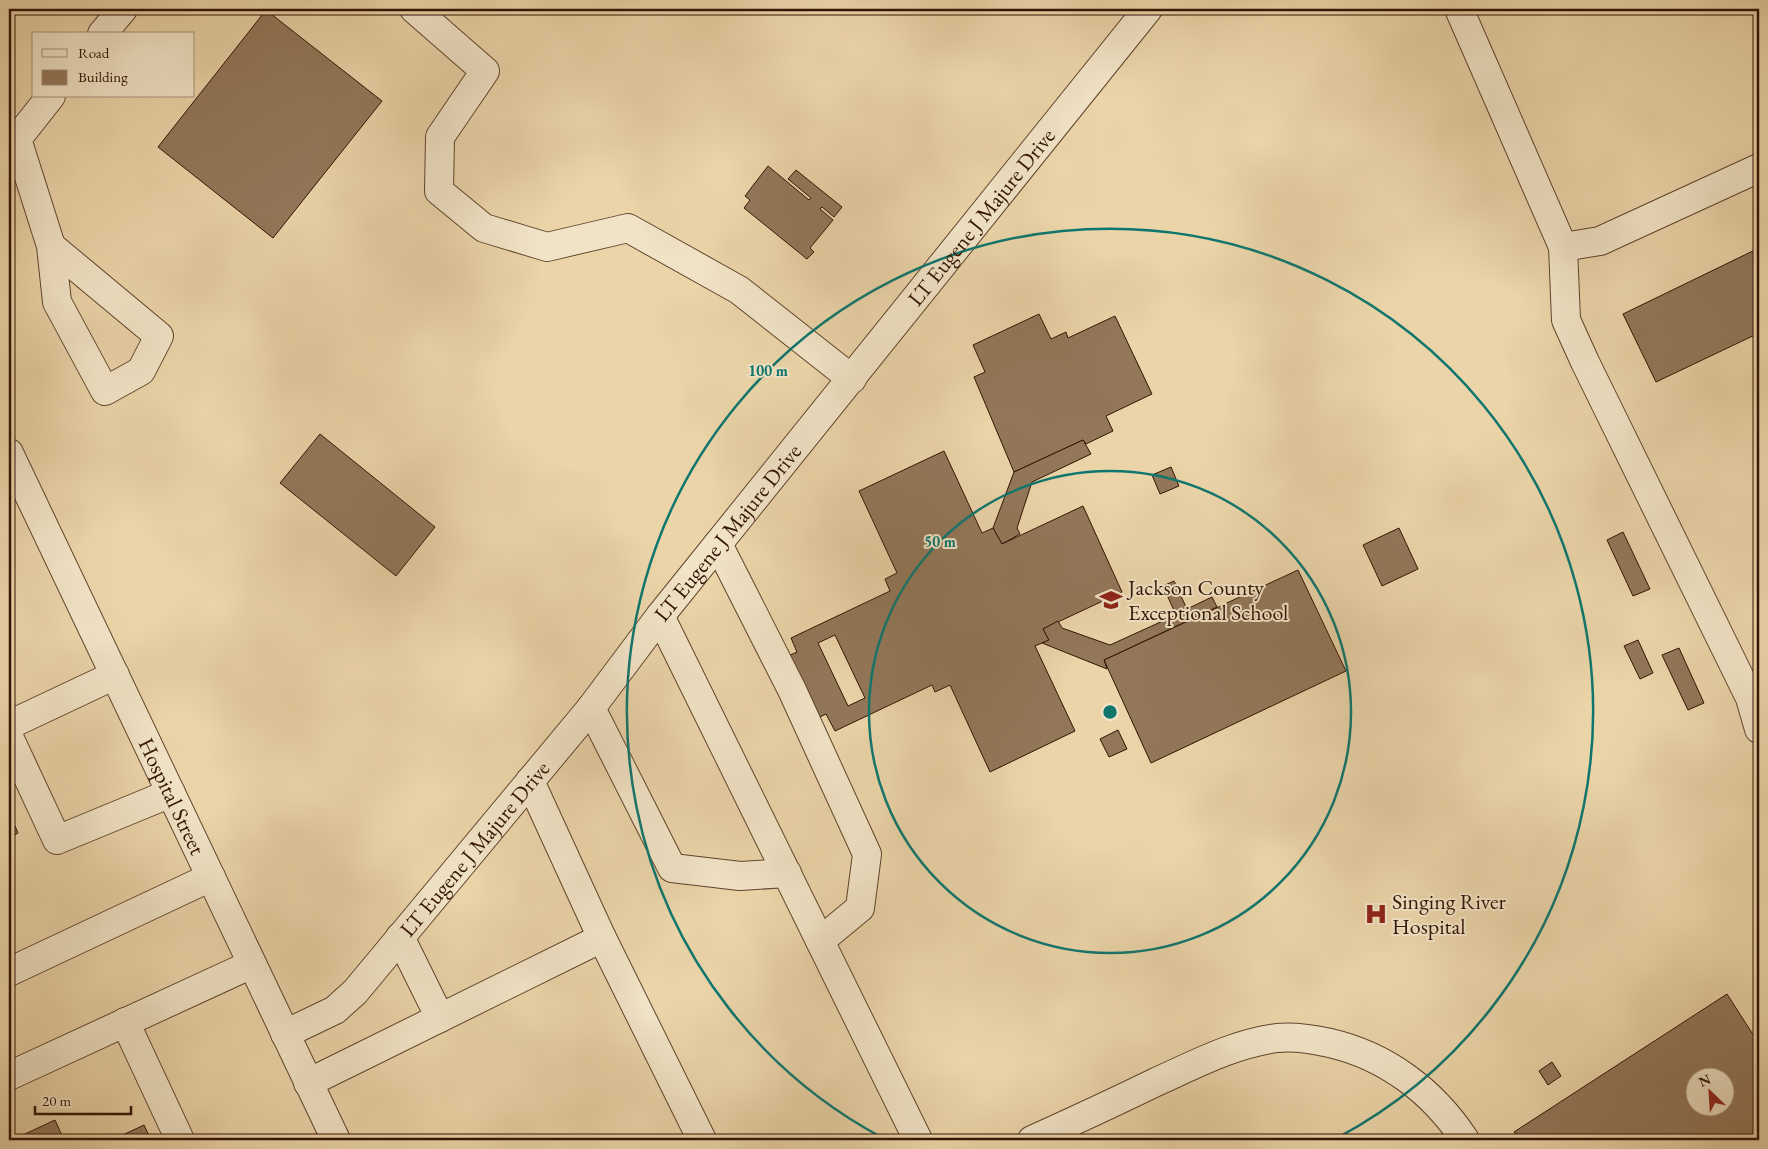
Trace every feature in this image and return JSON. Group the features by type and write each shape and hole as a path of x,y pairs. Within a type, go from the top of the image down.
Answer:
{"street":[{"path":"104,32 122,9"},
{"path":"414,9 485,71 440,137 439,191 484,228 546,248 628,228 739,290 852,379"},
{"name":"LT Eugene J Majure Drive","path":"285,1034 335,1010 355,992 591,708 660,616 1148,9"},
{"path":"1459,9 1563,247 1566,320 1584,362 1750,698 1759,730"},
{"path":"50,98 13,135 51,246 57,302 104,391 141,371 159,336 51,246"},
{"path":"1563,247 1600,241 1759,168"},
{"name":"Hospital Street","path":"11,462 115,675 308,1082 331,1139"},
{"path":"718,544 792,690 867,854 860,908 820,941"},
{"path":"660,616 918,1140"},
{"path":"9,725 115,675"},
{"path":"591,708 672,868 740,876 786,873"},
{"path":"9,737 57,840 171,794"},
{"path":"530,781 602,938 702,1140"},
{"path":"9,972 211,878"},
{"path":"400,937 440,1018"},
{"path":"308,1082 602,938"},
{"path":"9,1076 252,964"},
{"path":"125,1022 180,1140"},
{"path":"1032,1140 1225,1050 1277,1038 1306,1038 1350,1048 1380,1060 1413,1082 1456,1126 1464,1140"}],"building":[{"path":"266,10 382,101 273,238 158,147"},
{"path":"768,166 809,200 811,198 788,179 796,170 842,207 834,217 822,207 820,209 833,220 810,248 814,252 807,259 744,208 750,200 745,196"},
{"path":"1759,248 1759,333 1656,382 1623,314"},
{"path":"1039,314 1051,339 1066,332 1068,338 1115,316 1152,394 1106,416 1113,431 1086,444 1083,440 1014,472 974,377 985,372 973,345"},
{"path":"320,434 435,527 396,576 280,483"},
{"path":"1083,440 1091,454 1032,482 1017,528 1020,534 1002,544 993,528 1014,472"},
{"path":"944,451 982,533 993,528 1002,544 1083,506 1122,592 1043,629 1049,640 1035,646 1075,731 990,772 950,685 935,692 932,685 835,731 826,714 816,719 786,657 797,652 791,638 890,591 885,579 897,573 859,491","holes":["835,635 865,698 848,706 818,643"]},
{"path":"1171,467 1179,486 1160,494 1152,475"},
{"path":"1399,528 1418,569 1382,586 1363,545"},
{"path":"1623,532 1650,589 1633,596 1607,540"},
{"path":"1298,570 1346,671 1151,763 1104,660"},
{"path":"1174,581 1187,609 1212,597 1217,607 1104,660 1107,669 1042,643 1049,640 1043,629 1058,621 1062,628 1110,645 1176,615 1163,586"},
{"path":"1638,640 1653,673 1640,679 1624,646"},
{"path":"1679,648 1704,703 1688,710 1662,655"},
{"path":"1118,730 1127,749 1109,757 1100,739"},
{"path":"9,812 18,833 9,838"},
{"path":"1727,994 1759,1044 1759,1140 1519,1140 1514,1132"},
{"path":"1552,1062 1561,1076 1548,1085 1539,1071"},
{"path":"55,1120 64,1140 12,1140"},
{"path":"144,1125 151,1140 112,1140"}],"place":[{"name":"Jackson County Exceptional School","path":"1111,600"},
{"name":"Singing River Hospital","path":"1376,914"}]}
